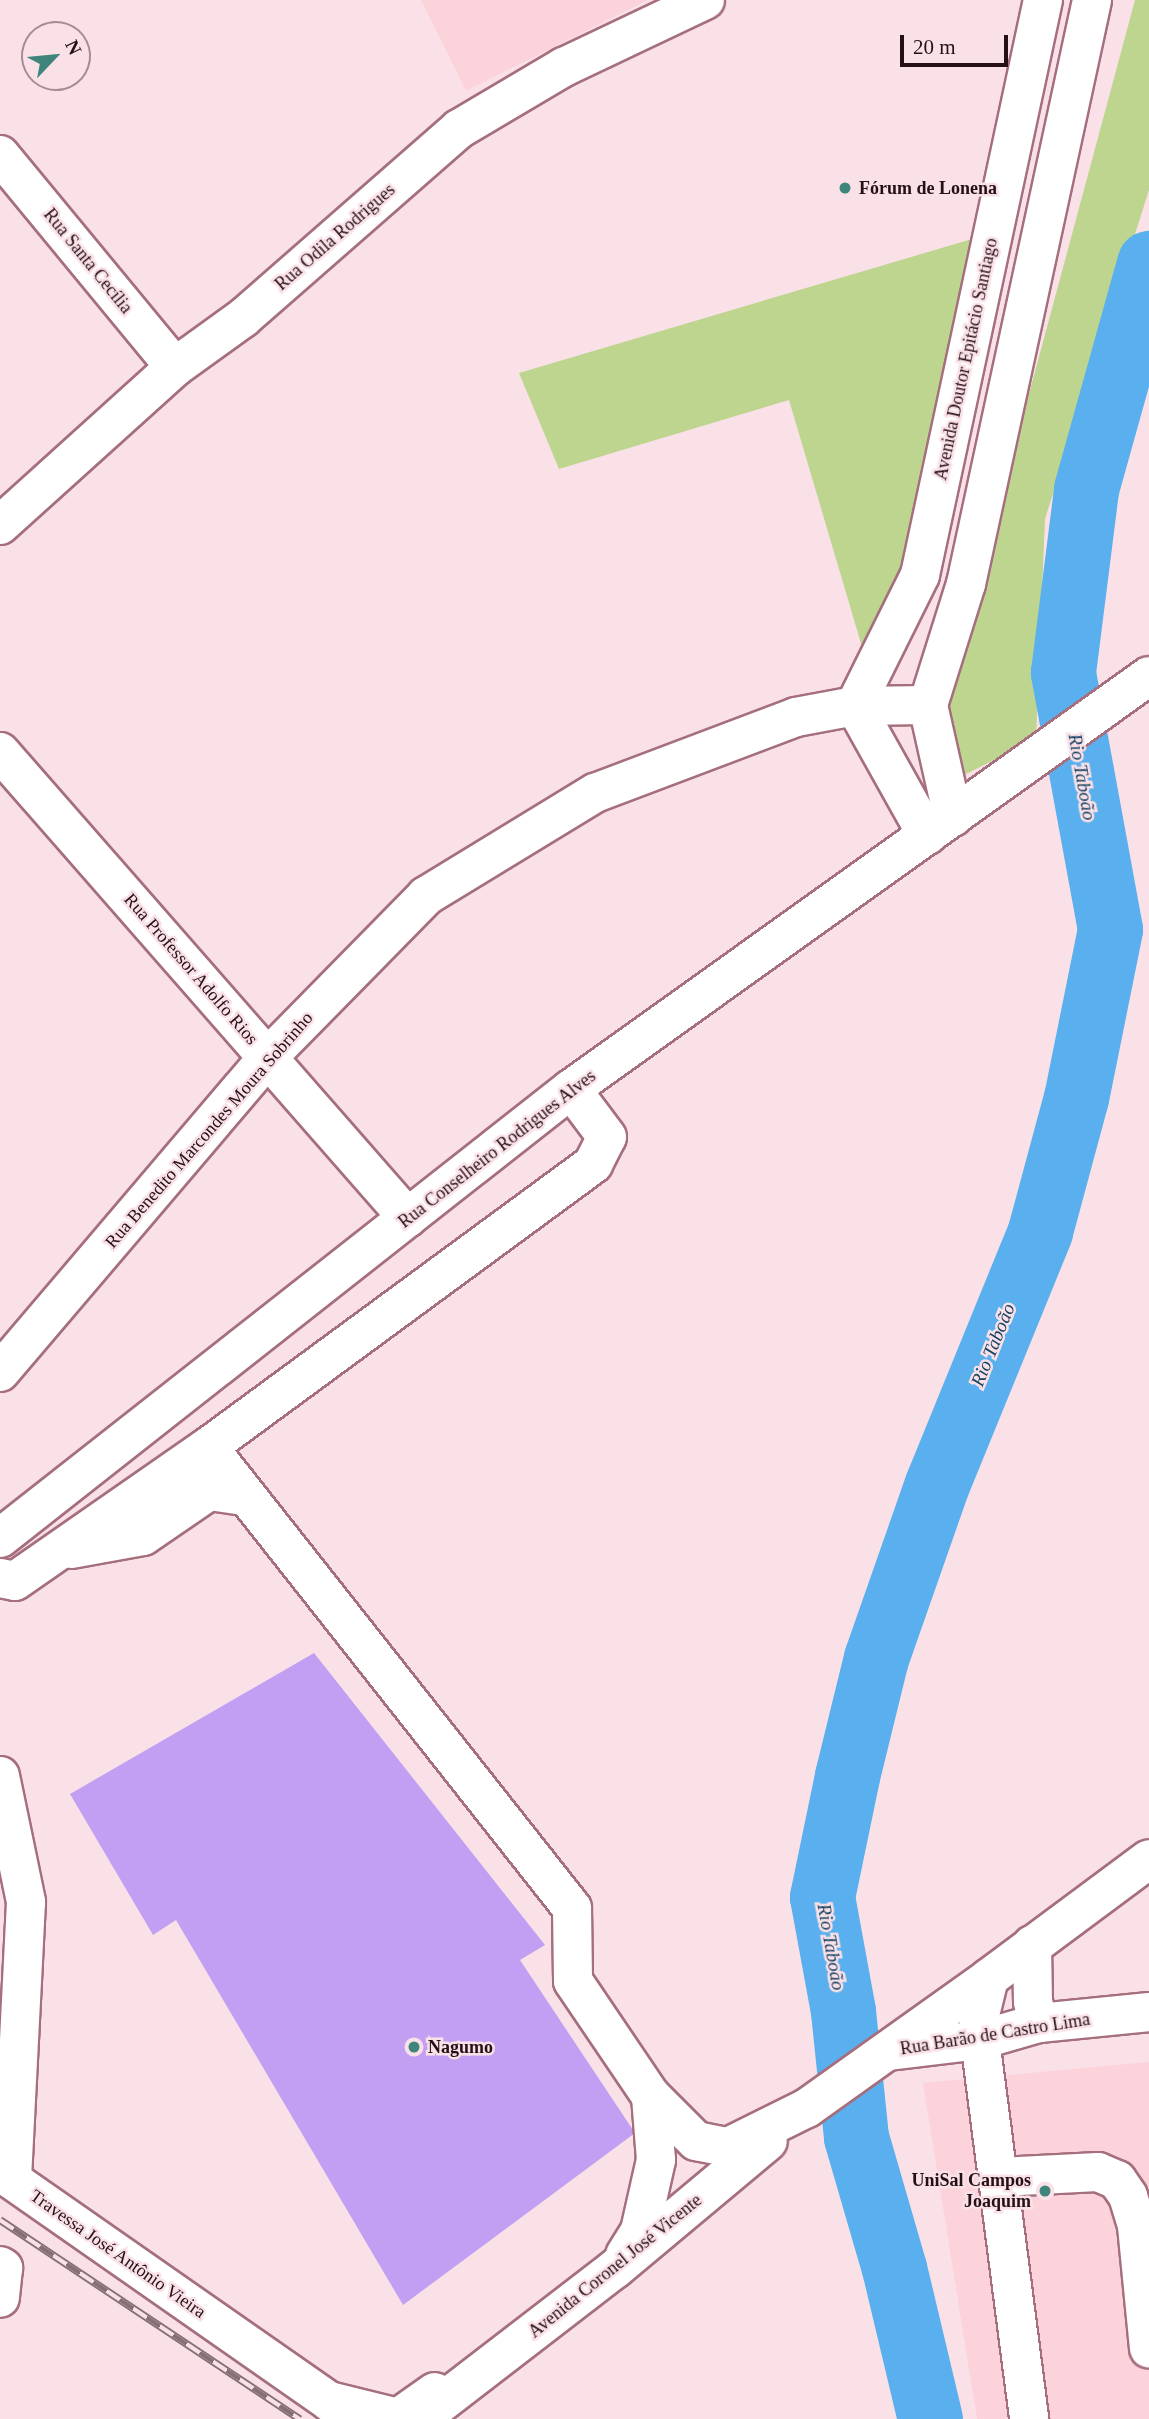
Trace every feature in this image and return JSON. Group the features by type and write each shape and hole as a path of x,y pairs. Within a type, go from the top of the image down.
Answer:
{"street":[{"name":"Rua Odila Rodrigues","path":"0,525 175,367 243,318 460,129 564,67 705,0"},
{"name":"Avenida Doutor Epitácio Santiago","path":"855,706 920,575 1043,0"},
{"path":"940,826 929,705 967,584 1092,0"},
{"name":"Rua Santa Cecília","path":"0,155 175,367"},
{"name":"Rua Conselheiro Rodrigues Alves","path":"0,1538 571,1089 1149,676"},
{"name":"Rua Benedito Marcondes Moura Sobrinho","path":"0,1372 268,1057 426,897 595,793 796,717 855,706 929,705"},
{"path":"855,706 940,826"},
{"name":"Rua Professor Adolfo Rios","path":"0,752 408,1218"},
{"path":"0,1578 15,1581 208,1447 593,1164 607,1137 571,1089"},
{"path":"208,1447 572,1908 573,1981 651,2096 696,2141 727,2147 807,2108 1149,1859"},
{"path":"59,1551 143,1536 209,1490 246,1496"},
{"name":"Travessa José Antônio Vieira","path":"0,1776 26,1902 12,2180 338,2410"},
{"path":"1032,1945 1033,2002 1039,2023"},
{"path":"989,1978 979,2019 980,2040 1029,2419"},
{"name":"Rua Barão de Castro Lima","path":"878,2056 980,2040 1039,2023 1149,2012"},
{"path":"615,2269 640,2231 656,2160 651,2096"},
{"name":"Avenida Coronel José Vicente","path":"419,2419 615,2269 807,2108"},
{"path":"999,2177 1098,2172 1116,2180 1128,2196 1137,2226 1149,2348"},
{"path":"338,2410 398,2418 430,2395 485,2369"}],"shaded area":[{"path":"421,0 648,0 466,91"},
{"name":"UniSal Campos Joaquim","path":"1149,2062 1149,2419 977,2419 923,2083"}],"green space":[{"path":"1135,0 1149,0 1149,190 1045,519 1036,739 952,781 941,721"},
{"path":"972,239 887,657 865,657 789,400 559,469 519,373"}],"building":[{"name":"Nagumo","path":"314,1653 545,1945 520,1960 635,2133 403,2305 176,1920 153,1935 70,1794"}],"waterway":[{"name":"Rio Taboão","path":"930,2419 894,2268 856,2137 843,2011 822,1897 847,1776 876,1658 937,1484 1040,1231 1076,1098 1110,929 1063,672 1086,489 1149,263"}],"railway":[{"path":"0,2220 300,2419"}],"place":[{"name":"Fórum de Lonena","path":"845,188"},
{"name":"Nagumo","path":"414,2047"},
{"name":"UniSal Campos Joaquim","path":"1045,2191"}]}
